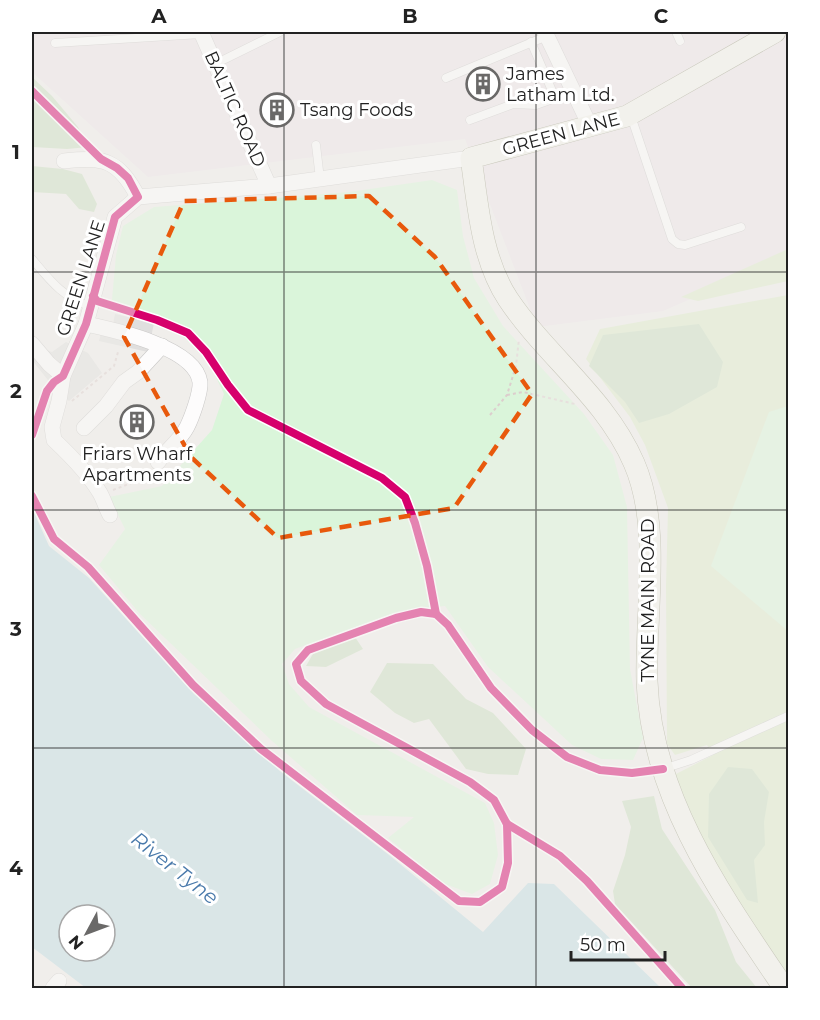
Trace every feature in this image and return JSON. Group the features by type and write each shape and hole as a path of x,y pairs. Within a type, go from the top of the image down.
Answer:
{"street":[{"name":"GREEN LANE","path":"32,344 63,376 86,324 115,218 138,197 269,186 471,158 630,115 776,32"},
{"name":"BALTIC ROAD","path":"201,33 269,186"},
{"path":"546,34 590,126"},
{"name":"TYNE MAIN ROAD","path":"471,158 485,245 494,273 522,317 598,404 619,434 634,462 644,491 650,529 647,683 657,747 663,769 681,821 784,988"},
{"path":"64,160 101,159 117,168 128,178 138,197"},
{"path":"86,324 155,342 178,355 192,368 200,382 187,429 158,462"},
{"path":"84,428 106,406 124,382 138,372 162,346"},
{"path":"63,376 52,427 54,440 83,470 101,495 110,515"}],"lane":[{"path":"215,64 280,32"},
{"path":"676,32 680,42"},
{"path":"55,43 201,33"},
{"path":"446,78 546,34"},
{"path":"470,120 513,104 536,105 550,100 554,93 531,42"},
{"path":"630,115 643,147 672,239 678,244 685,245 741,227"},
{"path":"316,145 321,179"},
{"path":"32,259 61,293 90,306"},
{"path":"663,769 691,760 789,716"}],"path":[{"path":"490,415 507,395 516,366 522,317"},
{"path":"58,407 68,405 114,366 118,352"},
{"path":"507,395 523,393 567,401 584,407 598,404"},
{"path":"123,485 134,482 158,462"}],"highlighted area":[{"path":"369,196 435,257 532,394 454,508 278,538 191,457 124,337 184,201"}],"shaded area":[{"path":"32,32 788,32 788,257 663,311 537,327 465,139 148,177 32,72"},
{"path":"115,314 154,323 148,352 99,341 104,322 113,324"},
{"path":"32,333 46,350 52,352 66,342 88,353 102,373 69,401 55,389 32,360"}],"green space":[{"path":"32,77 52,96 78,127 88,147 67,149 32,147"},
{"path":"32,166 63,169 82,174 97,204 94,212 79,209 66,194 32,192"},
{"path":"432,180 457,190 463,236 474,278 503,326 584,414 613,455 627,507 630,669 643,738 633,760 601,759 572,745 488,667 445,606 400,611 295,649 282,664 289,684 309,707 485,803 494,823 498,855 490,884 472,894 445,884 388,838 414,817 357,815 272,741 140,614 99,565 125,529 109,497 162,486 212,430 224,394 208,360 178,332 111,310 116,255 123,226 154,207 349,192"},
{"path":"788,249 788,281 698,301 681,297"},
{"path":"788,295 788,978 694,830 674,775 713,755 707,745 675,755 667,744 668,508 645,445 630,417 586,359 600,329"},
{"path":"699,324 723,362 717,387 669,414 639,423 625,402 589,366 603,335"},
{"path":"788,406 788,631 711,566 769,412"},
{"path":"355,637 363,649 326,667 306,666 314,652"},
{"path":"387,663 433,664 466,699 493,713 526,749 518,775 488,774 466,769 429,719 414,723 395,713 370,692"},
{"path":"728,767 752,769 769,792 764,822 765,845 754,860 758,903 747,900 708,837 709,794"},
{"path":"654,796 662,829 715,910 736,962 757,988 692,988 615,904 613,891 625,855 631,827 622,801"}],"water":[{"name":"River Tyne","path":"32,508 49,546 89,578 194,694 281,772 389,855 483,932 528,883 554,884 661,988 86,988 32,947"}],"cycle path":[{"path":"32,91 101,159 117,168 128,178 138,197 115,217 86,324 63,376 47,391 32,435"},
{"path":"93,296 97,301 157,320 188,333 206,352 248,410 382,478 405,497 427,566 436,614"},
{"path":"32,496 54,539 88,567 193,685 261,749 459,901 480,902 502,887 508,863 507,824 494,800 470,782 326,704 301,681 296,664 308,650 396,618 421,612 436,614 448,625 491,688 532,730 567,757 600,770 632,773 663,769"},
{"path":"507,824 560,856 587,881 682,988"}],"place":[{"name":"James Latham Ltd.","path":"483,84"},
{"name":"Tsang Foods","path":"277,110"},
{"name":"Friars Wharf Apartments","path":"137,422"}]}
